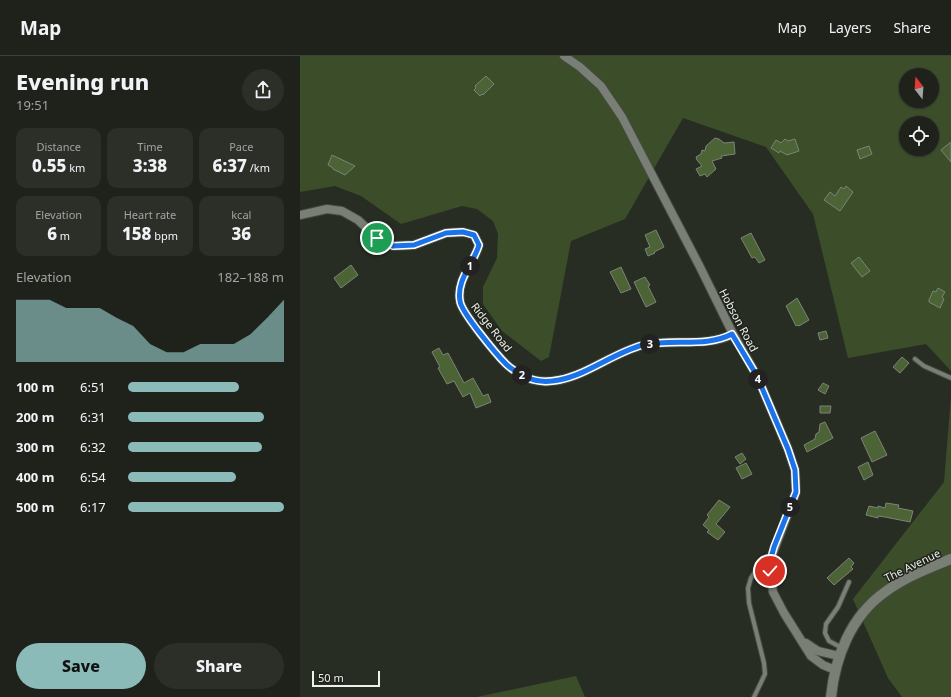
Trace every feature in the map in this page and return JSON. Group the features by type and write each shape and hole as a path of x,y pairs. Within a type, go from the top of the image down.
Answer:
{"street":[{"name":"Hobson Road","path":"564,56 580,67 601,86 622,116 700,267 732,334 757,376 788,449 795,470 796,492 771,558 770,566 773,592 784,613 812,656 818,662 835,670"},
{"name":"Ridge Road","path":"300,215 327,209 342,211 358,220 377,238 393,246 414,245 446,233 463,232 474,235 479,245 477,253 464,275 460,288 460,301 464,313 507,364 526,378 538,381 559,380 583,372 624,351 644,345 669,342 715,340 732,334"},
{"name":"The Avenue","path":"831,697 835,670 841,652 857,620 885,591 912,576 951,559"},
{"name":"Hobson Road","path":"802,640 818,651 841,652"}],"lane":[{"path":"915,359 924,366 951,378"},
{"path":"754,697 765,674 764,663 749,603 748,588 751,578 756,570 761,567 770,566"},
{"path":"841,652 829,641 825,633 826,624 838,606 849,582"}],"green space":[{"path":"300,56 951,56 951,371 926,344 848,358 813,214 766,147 683,118 625,219 571,241 549,357 541,361 502,331 483,304 483,287 497,258 498,234 493,221 477,209 462,206 401,224 361,196 335,186 300,192"},
{"path":"951,397 951,697 902,697 888,678 853,599 944,482"},
{"path":"576,676 585,697 477,697"}],"building":[{"path":"486,76 494,84 480,96 474,90 476,88 475,86"},
{"path":"715,138 724,143 734,142 735,154 721,156 722,158 712,161 716,169 707,177 705,174 700,176 696,169 702,166 696,157 701,154 702,150 705,151 706,146"},
{"path":"785,139 788,141 795,139 799,151 787,155 780,151 779,153 771,148 776,140 781,143"},
{"path":"951,142 951,162 941,150"},
{"path":"869,146 872,154 860,159 857,150"},
{"path":"332,155 355,166 345,175 328,165"},
{"path":"846,186 853,192 840,211 824,200 830,192 835,196 841,187 844,189"},
{"path":"656,230 664,247 648,256 645,249 650,247 645,235"},
{"path":"751,233 765,260 759,263 755,257 752,258 741,238"},
{"path":"859,257 870,271 862,277 851,263"},
{"path":"351,265 358,275 341,288 334,278"},
{"path":"621,267 631,289 621,293 610,272"},
{"path":"645,277 650,285 648,286 656,302 646,307 634,282"},
{"path":"938,288 945,292 942,297 944,299 940,308 929,302 933,291 936,292"},
{"path":"797,298 809,320 799,326 796,326 786,306"},
{"path":"826,331 828,338 820,340 818,333"},
{"path":"439,348 443,355 448,353 464,383 473,378 483,396 488,394 491,402 476,408 470,393 463,397 454,381 447,384 438,368 440,367 432,352"},
{"path":"902,357 909,363 900,373 893,367"},
{"path":"823,383 829,386 825,394 818,390"},
{"path":"820,406 831,406 830,413 820,413"},
{"path":"825,422 833,438 807,452 804,445 815,439 816,434 819,432 820,424"},
{"path":"875,431 887,455 872,462 861,438"},
{"path":"742,453 746,459 740,464 735,457"},
{"path":"868,462 873,475 864,480 858,467"},
{"path":"746,463 752,474 742,479 736,468"},
{"path":"719,500 730,507 716,524 725,532 718,540 707,532 709,530 703,525 709,517 707,515"},
{"path":"886,503 899,505 898,508 913,511 910,522 866,515 869,506 885,508"},
{"path":"849,558 854,563 851,567 853,569 834,585 827,578"}],"route":[{"path":"377,238 393,246 414,245 446,233 463,232 474,235 479,245 477,253 464,275 460,288 460,301 464,313 507,364 526,378 538,381 559,380 583,372 624,351 644,345 669,342 707,341 727,337 732,334 757,376 788,449 795,470 796,492 774,547 770,571"}]}
